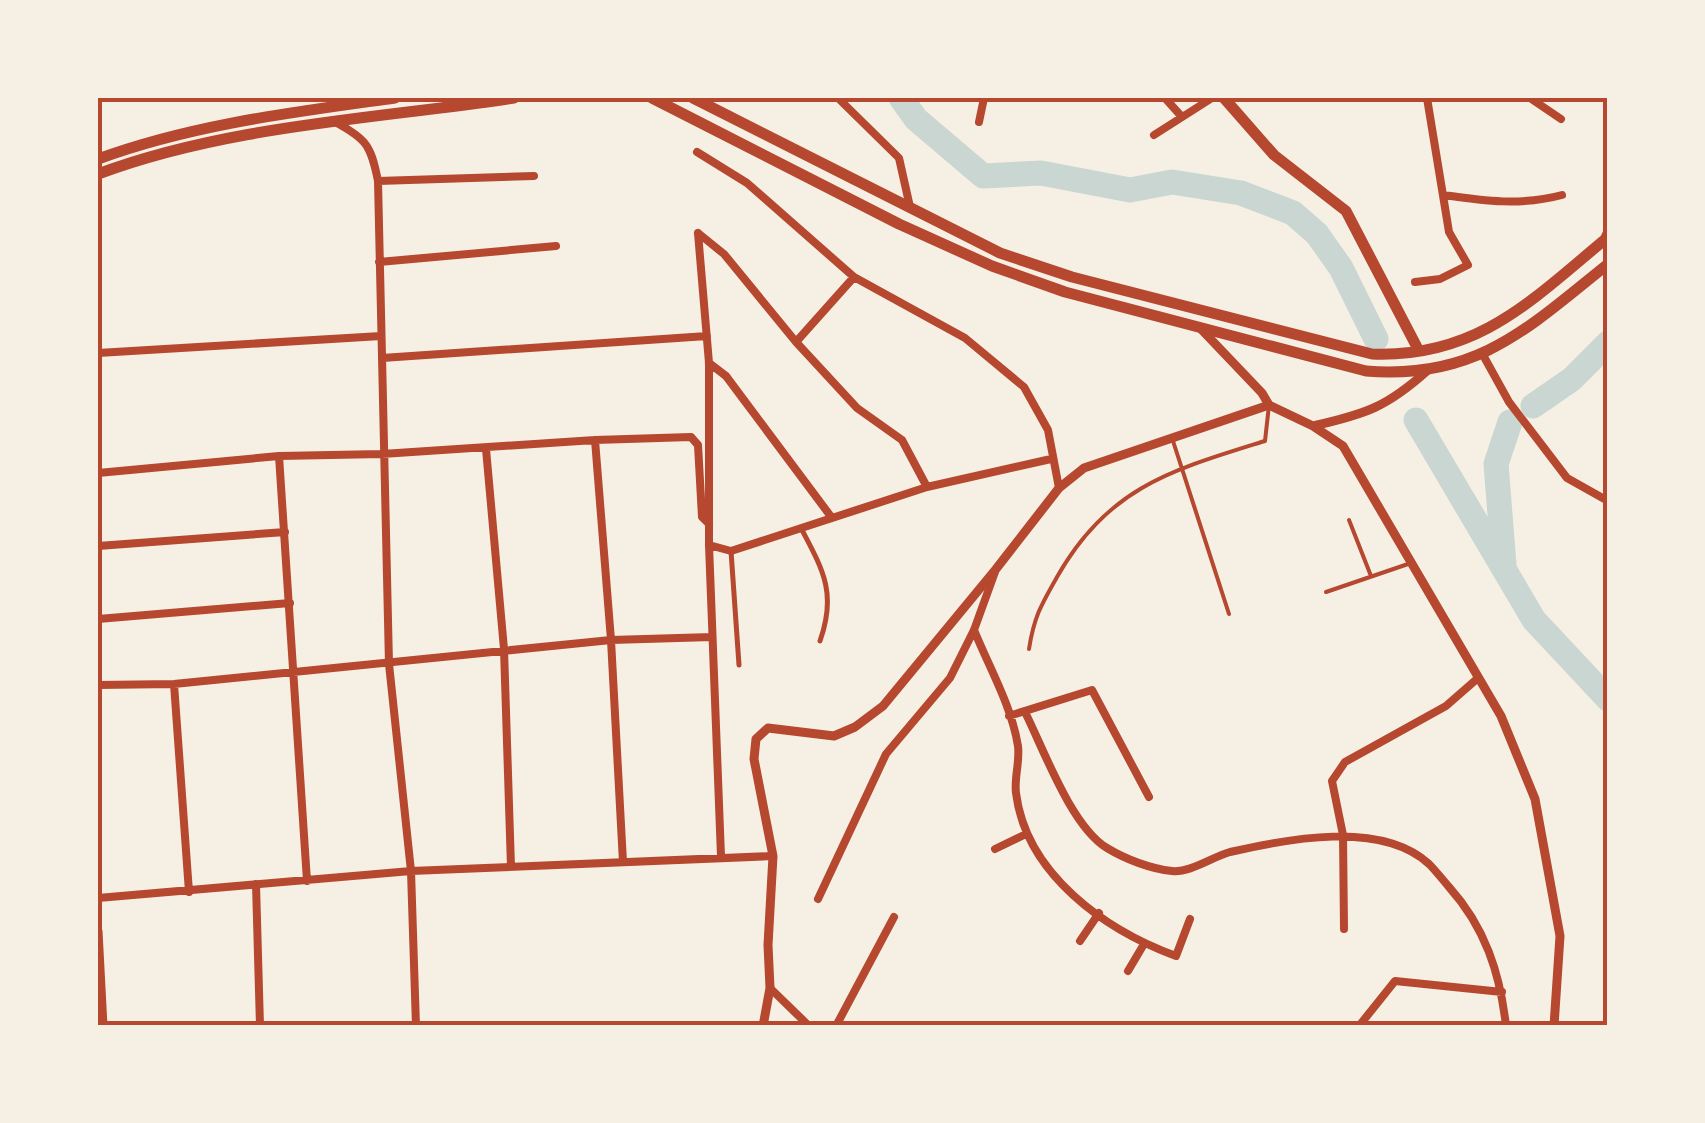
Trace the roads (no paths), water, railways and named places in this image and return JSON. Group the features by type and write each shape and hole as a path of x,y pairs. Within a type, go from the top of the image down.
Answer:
{"main road":[{"path":"98,160 143,142 254,118 395,98"},
{"path":"98,174 142,158 249,135 514,98"},
{"path":"652,98 899,224 992,266 1065,292 1366,371 1396,374 1428,370 1483,355 1522,334 1608,264"},
{"path":"693,98 1000,252 1072,278 1372,354 1420,351 1475,336 1512,316 1603,241"},
{"path":"1224,98 1274,155 1346,210 1420,351"}],"street":[{"path":"838,98 899,158 910,210"},
{"path":"979,122 984,98"},
{"path":"1164,98 1182,116"},
{"path":"1154,135 1212,98"},
{"path":"1415,282 1440,279 1468,265 1449,232 1427,98"},
{"path":"1530,98 1561,119"},
{"path":"1544,108 1547,98"},
{"path":"335,122 373,153 378,181 389,664 411,871 416,1026"},
{"path":"698,152 747,183 854,276 964,338 1024,387 1048,430 1059,488"},
{"path":"378,181 534,176"},
{"path":"1443,195 1499,203 1562,196"},
{"path":"720,856 708,524 709,363 698,233 724,254 796,342 857,408 902,440 927,486"},
{"path":"379,262 556,246"},
{"path":"796,342 854,276"},
{"path":"1198,326 1269,405 1313,426 1342,446 1501,716 1535,800 1560,936 1554,1026"},
{"path":"98,354 381,336"},
{"path":"382,358 707,336"},
{"path":"1483,355 1510,402 1567,478 1608,501"},
{"path":"709,363 726,376 832,518"},
{"path":"1313,426 1363,415 1398,397 1428,370"},
{"path":"763,1026 770,988 773,856 754,759 756,739 768,728 834,736 856,727 883,706 1059,488 1084,468 1269,405"},
{"path":"98,472 279,456 691,437 696,440 702,517 708,524"},
{"path":"594,440 612,640 623,862"},
{"path":"486,449 504,648 510,867"},
{"path":"279,456 307,882"},
{"path":"709,545 731,551 927,486 1052,459"},
{"path":"801,528 828,586 829,616 820,640"},
{"path":"98,546 286,532"},
{"path":"731,551 739,665"},
{"path":"818,900 886,754 950,678 974,630 996,570"},
{"path":"98,619 290,603"},
{"path":"974,630 1018,748 1016,791 1026,834 1054,879 1144,944 1176,956 1190,919"},
{"path":"98,685 174,684 389,664 504,648 712,637"},
{"path":"1344,929 1343,835 1332,781 1345,762 1446,706 1478,678"},
{"path":"174,684 189,892"},
{"path":"1009,716 1092,690 1148,797"},
{"path":"1025,712 1077,815 1104,847 1135,862 1176,872 1226,853 1343,835 1387,842 1426,862 1462,901 1491,952 1506,1026"},
{"path":"995,849 1026,834"},
{"path":"98,898 411,871 773,856"},
{"path":"256,884 260,1026"},
{"path":"1080,942 1098,913"},
{"path":"836,1026 894,916"},
{"path":"98,930 103,1026"},
{"path":"1128,971 1144,944"},
{"path":"1359,1026 1395,981 1502,992"},
{"path":"770,988 809,1026"}],"lane":[{"path":"1603,241 1608,225"},
{"path":"1029,649 1034,618 1063,566 1090,530 1133,491 1181,467 1265,441 1269,405"},
{"path":"1172,436 1228,614"},
{"path":"1349,520 1372,576"},
{"path":"1326,592 1411,563"}],"waterway":[{"path":"901,98 916,119 983,176 1041,173 1130,190 1172,182 1241,193 1293,213 1317,234 1341,268 1376,339"},
{"path":"1533,406 1572,379 1608,343"},
{"path":"1416,420 1534,620 1608,699"},
{"path":"1504,565 1496,464 1510,422"}]}
